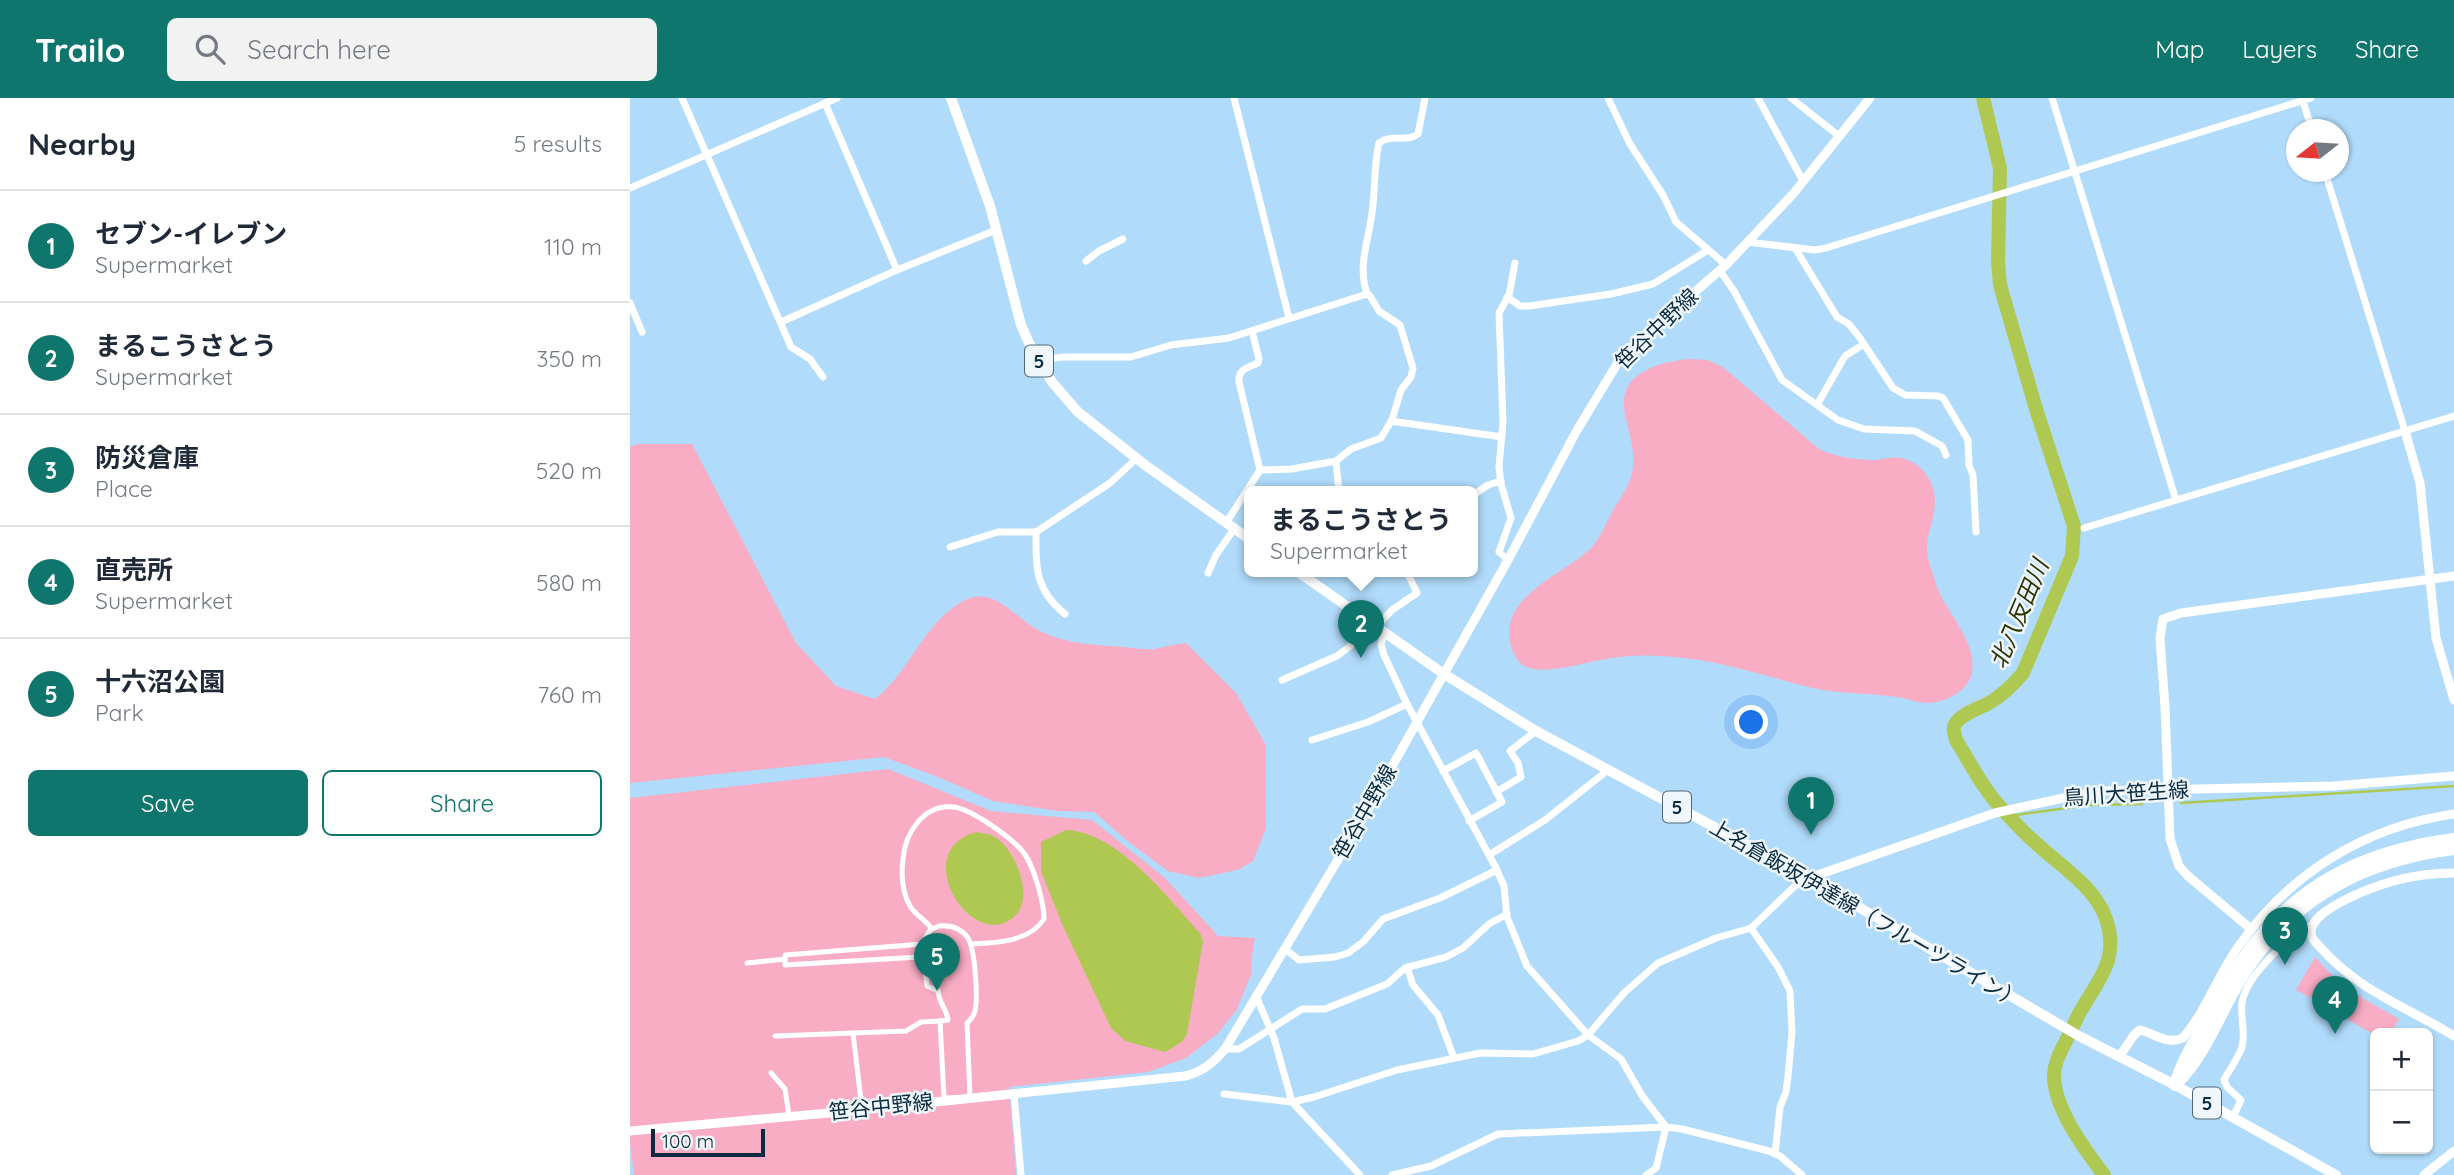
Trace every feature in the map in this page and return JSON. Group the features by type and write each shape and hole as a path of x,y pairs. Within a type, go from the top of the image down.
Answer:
{"highway":[{"path":"2175,1085 2180,1065 2240,963 2280,915 2311,889 2361,861 2400,848 2454,839"},
{"path":"2175,1085 2191,1069 2254,959 2295,914 2332,886 2365,870 2402,858 2454,849"}],"main road":[{"name":"5","path":"951,98 978,170 1021,325 1052,382 1070,404 1137,458 1244,536"},
{"name":"上名倉飯坂伊達線（フルーツライン）","path":"1305,577 1444,674 1536,731 1809,878 2119,1058 2175,1085 2336,1175"}],"street":[{"path":"682,98 791,347 810,359 823,377"},
{"path":"630,188 837,98"},
{"path":"1234,98 1289,318"},
{"path":"1260,470 1292,469 1336,461 1351,449 1371,440 1378,440 1391,421 1401,390 1411,377 1413,368 1400,325 1379,311 1367,294 1362,265 1372,217 1379,143 1387,138 1412,138 1419,134 1425,98"},
{"path":"1608,98 1630,144 1676,222 1708,250 1723,268 1782,380 1838,420 1864,429 1915,431 1942,446 1946,455"},
{"path":"1758,98 1803,181"},
{"path":"1791,98 1839,136"},
{"name":"笹谷中野線","path":"630,1130 1185,1076 1198,1073 1213,1062 1225,1049 1285,949 1416,723 1576,432 1617,364 1639,340 1723,268 1803,181 1870,98"},
{"path":"2052,98 2176,500"},
{"path":"1747,242 1815,250 1826,248 2305,99 2310,119"},
{"path":"825,103 897,270"},
{"path":"2328,182 2420,483 2436,638 2454,700"},
{"path":"781,322 897,270 996,230"},
{"path":"1086,261 1123,239"},
{"path":"1795,248 1797,256 1837,317 1849,324 1887,382 1899,393 1943,398 1962,428 1970,448 1969,464 1973,475 1976,532"},
{"path":"1507,297 1520,306 1529,306 1611,295 1653,284 1708,250"},
{"path":"1508,559 1499,552 1511,518 1499,467 1503,380 1499,351 1499,313 1507,297 1515,263"},
{"path":"1038,360 1131,357 1171,345 1219,340 1367,294"},
{"path":"630,303 642,332"},
{"path":"1251,486 1260,470 1238,375 1241,370 1258,363 1252,331"},
{"path":"1817,405 1845,356 1864,344"},
{"path":"2084,528 2454,415"},
{"path":"1391,421 1502,437"},
{"path":"950,547 998,531 1037,532 1110,483 1137,458"},
{"path":"1336,461 1338,486"},
{"path":"1478,492 1501,481"},
{"path":"1208,573 1244,500"},
{"path":"1037,532 1037,576 1047,594 1065,614"},
{"path":"2251,929 2179,866 2170,839 2160,630 2163,620 2167,617 2454,576"},
{"path":"1282,680 1337,656 1380,629 1392,610 1418,593 1410,577"},
{"path":"1380,629 1384,655 1416,723 1504,886 1507,914 1527,966 1588,1035 1621,1059 1643,1097 1666,1127"},
{"path":"1312,740 1368,722 1407,704"},
{"path":"1496,792 1521,777 1518,763 1510,751 1536,731"},
{"path":"1443,771 1476,753 1502,802 1469,821"},
{"path":"1489,855 1545,820 1608,770"},
{"name":"鳥川大笹生線","path":"1809,878 1995,813 2107,791 2334,786 2454,776"},
{"path":"932,929 909,905 902,877 905,843 917,821 941,808 956,807 991,826 1020,849 1030,866 1044,910 1044,919 1030,933 1016,939 971,944"},
{"path":"2119,1058 2140,1030 2167,1041 2183,1038 2251,929 2302,877 2337,854 2368,839 2431,817 2454,814"},
{"path":"1285,949 1299,960 1335,957 1348,953 1363,942 1383,919 1440,898 1497,870"},
{"path":"2233,1117 2241,1100 2227,1087 2224,1080 2242,1045 2242,1000 2271,956 2300,930 2314,924 2340,903 2381,885 2411,877 2454,873"},
{"path":"1224,1094 1292,1102 1397,1070 1480,1053 1533,1054 1578,1041 1588,1035 1624,993 1658,962 1716,938 1751,928 1796,885 1809,878"},
{"path":"1225,1049 1239,1049 1302,1009 1325,1009 1387,984 1407,967 1431,962 1463,948 1489,924 1507,914"},
{"path":"2314,924 2311,936 2342,971 2454,1036"},
{"path":"775,1036 906,1031 922,1022 948,1020 947,1011 939,1001 938,991 927,986 924,962 919,957 785,965 785,955 922,944 932,929 945,926 956,928 966,935 971,944 976,993 975,1013 967,1023 970,1097 944,1098 940,1021"},
{"path":"1751,928 1779,967 1790,990 1792,1032 1788,1076 1780,1107 1775,1154"},
{"path":"747,963 785,959"},
{"path":"1407,967 1413,985 1438,1016 1454,1058"},
{"path":"1256,996 1271,1030 1292,1102 1360,1175"},
{"path":"853,1033 862,1109"},
{"path":"771,1073 785,1089 789,1116"},
{"path":"1014,1094 1021,1175"},
{"path":"1648,1174 1656,1168 1666,1127"},
{"path":"1392,1175 1431,1166 1498,1134 1666,1127 1775,1154 1799,1174"},
{"path":"2424,1175 2454,1151"}],"shaded area":[{"path":"1688,359 1708,360 1724,368 1819,449 1858,459 1901,458 1921,468 1930,480 1935,501 1927,543 1929,562 1940,595 1965,637 1972,660 1970,679 1955,695 1941,701 1923,703 1897,697 1834,691 1718,663 1675,657 1625,656 1547,670 1529,668 1517,660 1511,646 1509,629 1513,615 1533,590 1592,547 1630,480 1633,452 1624,408 1624,396 1629,386 1635,377 1644,371"},
{"path":"638,444 692,444 796,643 836,686 875,699 898,675 939,621 951,609 976,597 997,601 1034,628 1073,642 1147,649 1186,643 1236,693 1266,745 1266,828 1253,861 1240,869 1199,878 1168,871 1094,812 1058,811 993,801 884,757 630,783 630,447"},
{"path":"888,769 991,811 1092,820 1165,878 1218,936 1255,938 1252,972 1236,1011 1217,1034 1186,1058 1148,1072 1009,1087 1016,1175 634,1175 630,1143 630,798"},
{"path":"1066,830 1104,842 1123,854 1157,885 1200,933 1203,941 1187,1034 1182,1042 1165,1052 1125,1041 1111,1028 1062,924 1041,871 1041,842"},
{"path":"977,832 993,836 1009,850 1023,885 1021,908 1015,916 998,925 981,922 966,912 954,896 947,877 947,858 957,842"},
{"path":"2315,957 2340,984 2328,1007 2296,990"},
{"path":"2343,987 2399,1019 2394,1028 2370,1028 2370,1032 2331,1010"}],"waterway":[{"name":"北八反田川","path":"1983,98 2000,168 2000,285 2074,526 2072,556 2023,673 1999,697 1962,717 1955,724 1954,730 1956,740 1997,803 2029,837 2086,888 2106,919 2110,933 2109,958 2060,1054 2054,1076 2055,1088 2065,1115 2104,1175"},
{"path":"2181,803 2454,786"},
{"path":"2009,816 2088,805 2142,804"}],"place":[{"name":"まるこうさとう","path":"1361,658"},
{"name":"セブン-イレブン","path":"1811,835"},
{"name":"防災倉庫","path":"2285,965"},
{"name":"十六沼公園","path":"937,991"},
{"name":"直売所","path":"2335,1034"}]}
